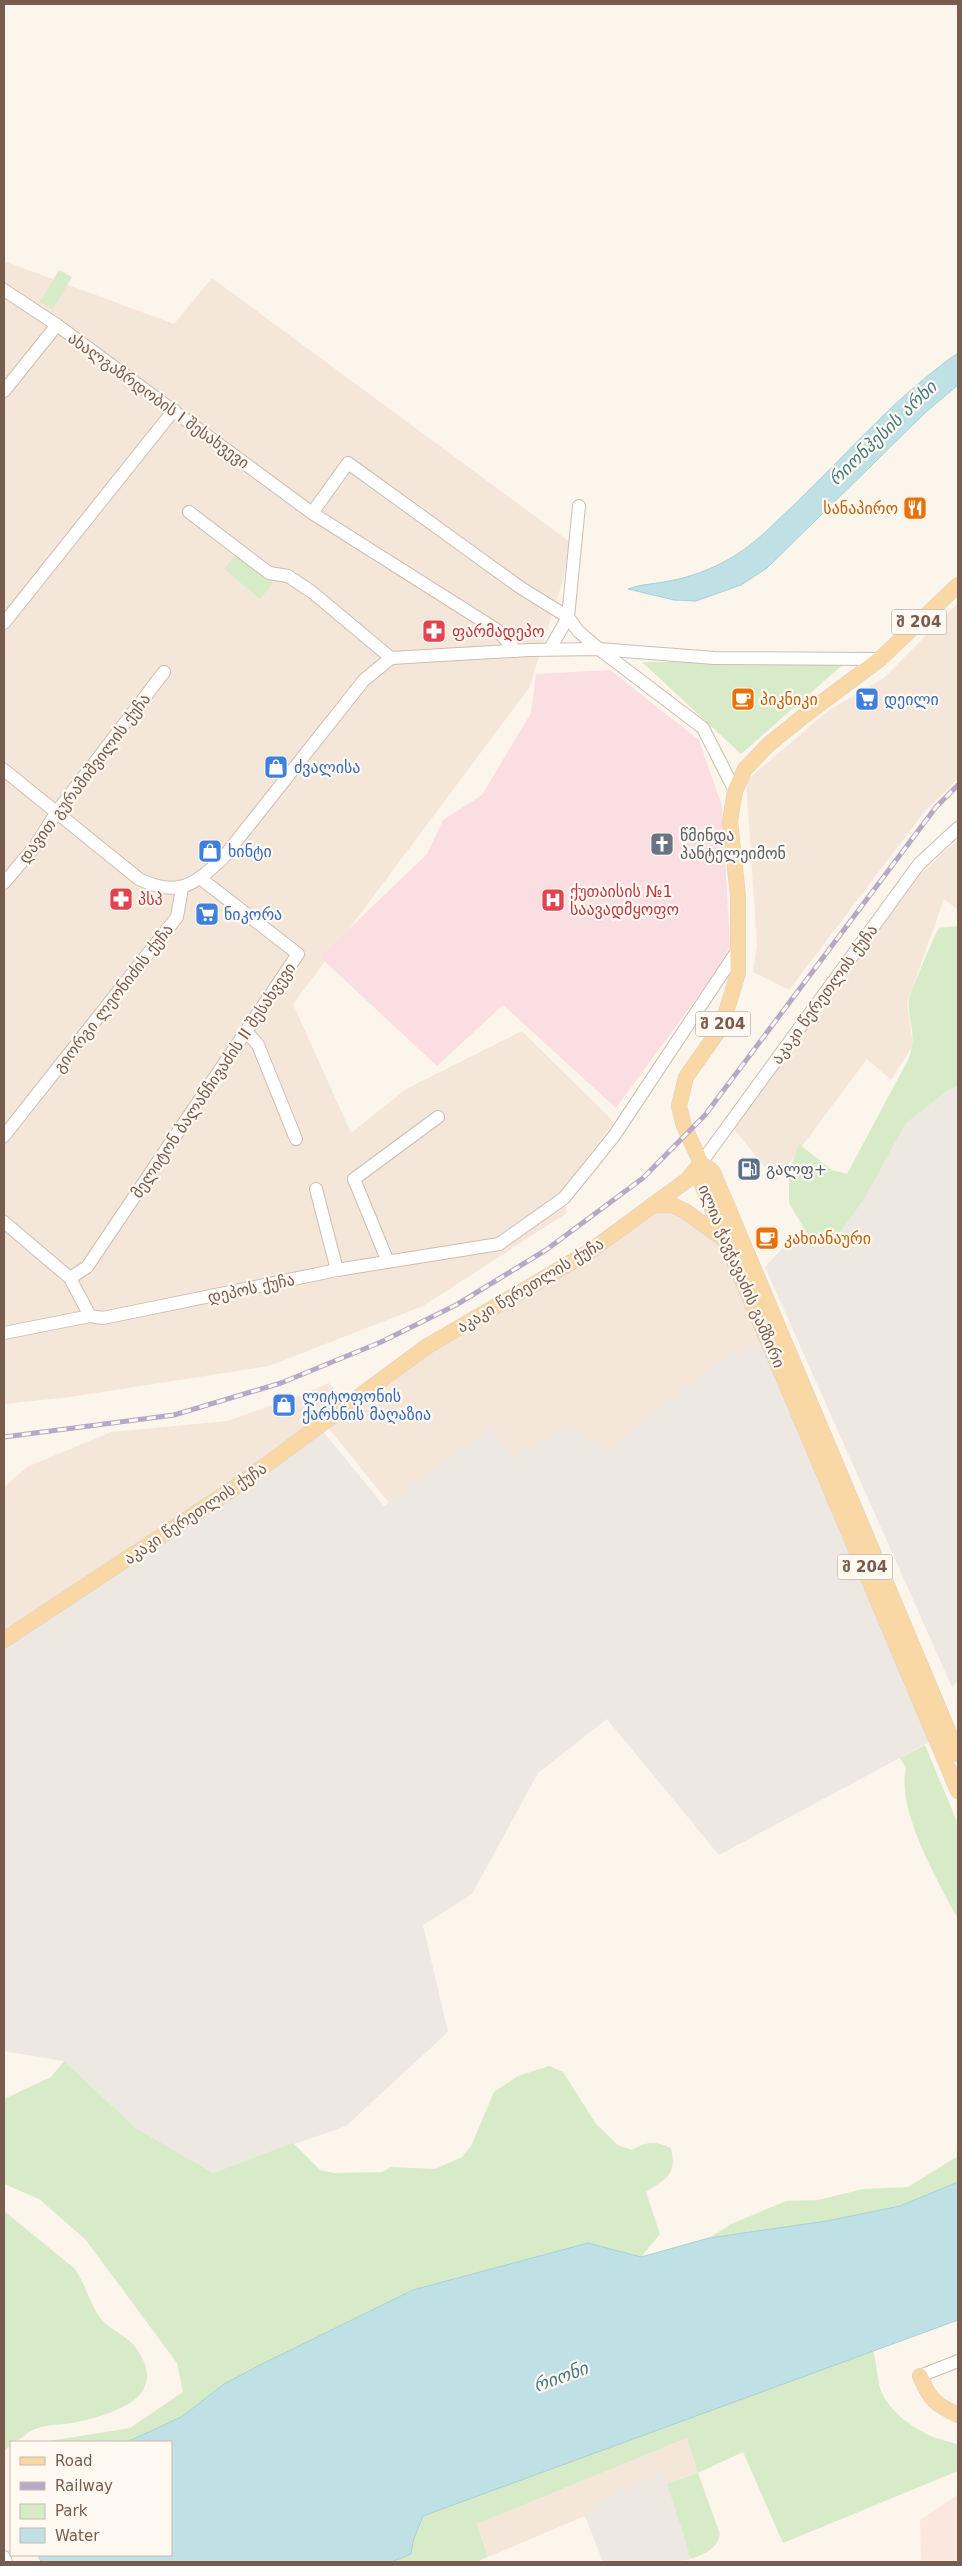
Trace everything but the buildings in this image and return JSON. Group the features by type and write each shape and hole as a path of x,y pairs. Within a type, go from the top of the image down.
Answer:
{"main road":[{"name":"შ 204","path":"701,1163 680,1116 680,1098 686,1077 722,1026 738,973 738,896 730,821 735,791 745,769 768,746 880,659 958,585"},
{"name":"აკაკი წერეთლის ქუჩა","path":"4,1640 244,1482 426,1347 590,1252 686,1180 701,1163"},
{"name":"ილია ჭავჭავაძის გამზირი","path":"958,1754 777,1339 726,1240 697,1173 701,1163 713,1172 777,1339 958,1791"},
{"path":"652,1205 672,1205 685,1210 726,1240"},
{"path":"920,2376 928,2395 936,2404 958,2416"}],"street":[{"name":"ახალგაზრდობის I შესახვევი","path":"4,290 57,325 312,513 497,630 516,651"},
{"path":"4,391 57,325"},
{"path":"4,624 174,410"},
{"path":"312,513 348,463 521,588 568,617 578,631 703,728 735,791"},
{"path":"550,649 568,617 579,506"},
{"path":"189,512 269,573 288,576 312,592 391,658"},
{"path":"4,770 139,879 155,887 182,888 200,878 238,842 364,680 391,658 550,649 600,649 714,658 880,659"},
{"name":"დავით გურამიშვილის ქუჩა","path":"4,883 36,846 56,813 164,672"},
{"name":"აკაკი წერეთლის ქუჩა","path":"701,1163 919,864 958,828"},
{"name":"მელიტონ ბალანჩივაძის II შესახვევი","path":"70,1278 87,1267 298,954 200,878"},
{"name":"გიორგი ლეონიძის ქუჩა","path":"4,1136 177,917 182,888"},
{"name":"დეპოს ქუჩა","path":"4,1332 90,1316 103,1318 338,1270 500,1244 564,1198 614,1136 738,948"},
{"path":"246,1031 258,1045 296,1139"},
{"path":"388,1262 354,1179 438,1117"},
{"path":"316,1189 338,1270"},
{"path":"4,1222 70,1278 90,1316"},
{"path":"920,2376 958,2361"},
{"path":"4,2557 6,2562"}],"shaded area":[{"path":"4,261 174,324 212,278 570,542 564,577 529,688 293,1004 351,1133 406,1089 522,1031 614,1122 563,1190 567,1213 423,1306 269,1366 70,1397 4,1404"},
{"path":"958,603 958,779 925,811 789,990 753,972 757,945 746,781 829,710 884,678"},
{"name":"ქუთაისის №1 საავადმყოფო","path":"610,670 699,740 722,806 730,947 709,981 616,1108 503,1005 437,1066 320,957 427,854 443,820 482,795 531,713 536,674"},
{"path":"958,839 958,910 944,899 907,1003 913,1045 891,1080 867,1059 776,1181 734,1129 915,879"},
{"path":"958,1071 958,1680 952,1687 765,1267 849,1177"},
{"path":"654,1208 690,1216 725,1248 766,1342 722,1359 607,1451 570,1427 512,1457 491,1427 389,1503 322,1420 253,1471 4,1635 4,1487 27,1467 111,1432 227,1421 329,1383 349,1406 406,1364"},
{"path":"766,1342 933,1740 719,1855 607,1719 538,1773 472,1894 423,1925 448,2032 346,2126 213,2173 136,2128 64,2061 4,2051 4,1645 322,1430 384,1506 491,1427 512,1456 570,1427 607,1451 722,1359"},
{"path":"687,2438 698,2473 667,2484 664,2474 594,2502 585,2516 488,2557 477,2524"},
{"path":"664,2474 691,2559 682,2562 603,2562 585,2516 594,2502"},
{"path":"958,2494 958,2562 921,2562 920,2520"}],"green space":[{"path":"59,270 72,277 53,309 40,302"},
{"path":"237,553 273,583 260,599 224,569"},
{"path":"642,662 846,662 741,754"},
{"path":"958,926 958,1086 949,1089 905,1124 864,1199 839,1234 826,1241 811,1240 789,1203 789,1172 799,1144 832,1170 847,1174 909,1058 913,1041 909,1000 933,941 939,928"},
{"path":"925,1745 958,1824 958,1919 930,1866 907,1804 906,1768 900,1758"},
{"path":"64,2061 136,2128 213,2173 293,2143 320,2170 334,2173 382,2172 391,2167 435,2169 462,2157 471,2146 494,2092 518,2076 549,2066 563,2072 596,2124 618,2145 632,2150 651,2143 671,2148 673,2164 669,2175 646,2192 660,2234 641,2257 588,2243 413,2290 224,2384 181,2417 129,2441 49,2441 130,2428 183,2392 177,2363 85,2239 39,2199 4,2184 4,2099 51,2077"},
{"path":"958,2156 958,2182 900,2206 827,2221 709,2238 731,2224 786,2201 818,2200 863,2189 908,2187"},
{"path":"4,2211 74,2268 101,2319 136,2348 145,2366 147,2380 142,2392 132,2402 118,2409 87,2420 35,2429 19,2440 10,2441 10,2446 4,2451"},
{"path":"873,2350 882,2393 893,2409 908,2423 925,2433 958,2445 958,2471 783,2543 743,2452 698,2473 687,2438 477,2524 488,2557 476,2562 391,2562 411,2554 413,2541 423,2516"},
{"path":"698,2473 720,2534 713,2547 706,2553 691,2559 667,2484"}],"water":[{"name":"რიონჰესის არხი","path":"958,353 958,385 926,412 767,568 741,585 696,601 674,600 628,589 676,580 700,573 722,563 747,547 796,503 894,405"},
{"name":"რიონი","path":"958,2182 958,2320 423,2516 413,2541 411,2554 391,2562 41,2562 38,2556 172,2556 172,2441 129,2441 181,2417 224,2384 413,2290 588,2243 641,2257 709,2238 827,2221 900,2206"}],"railway":[{"path":"4,1437 174,1415 281,1383 381,1342 456,1305 546,1250 643,1178 705,1115 936,807 958,785"}],"place":[{"name":"სანაპირო","path":"915,508"},
{"name":"ფარმადეპო","path":"434,631"},
{"name":"პიკნიკი","path":"743,699"},
{"name":"დეილი","path":"867,699"},
{"name":"ძვალისა","path":"276,767"},
{"name":"წმინდა პანტელეიმონ","path":"662,844"},
{"name":"ხინტი","path":"210,851"},
{"name":"პსპ","path":"121,899"},
{"name":"ქუთაისის №1 საავადმყოფო","path":"553,900"},
{"name":"ნიკორა","path":"207,914"},
{"name":"გალფ+","path":"749,1169"},
{"name":"კახიანაური","path":"767,1238"},
{"name":"ლიტოფონის ქარხნის მაღაზია","path":"284,1405"}]}
